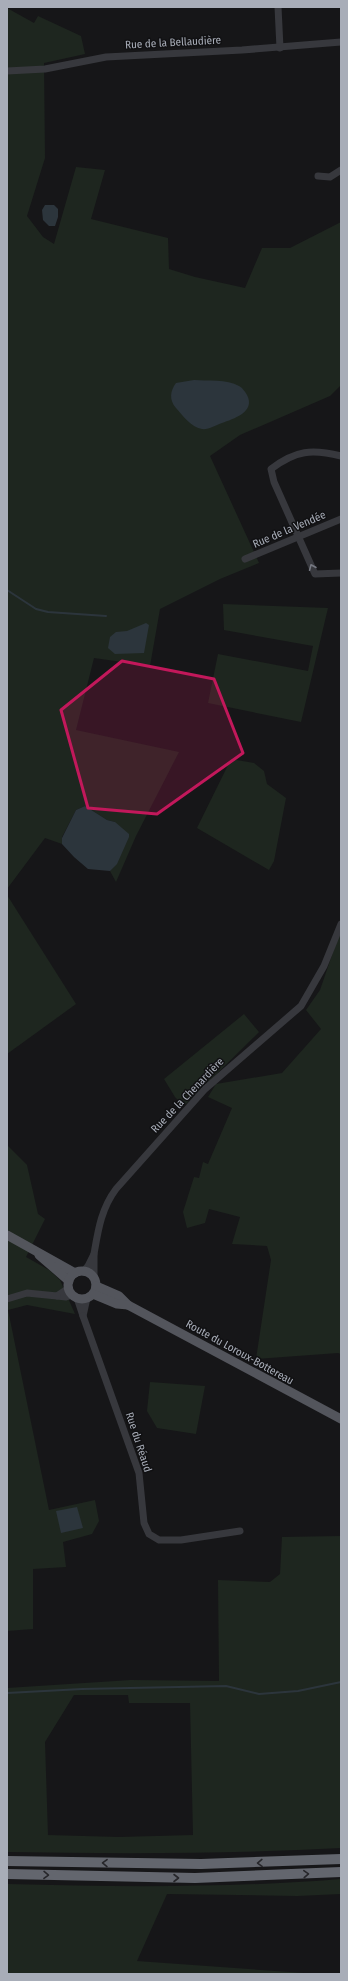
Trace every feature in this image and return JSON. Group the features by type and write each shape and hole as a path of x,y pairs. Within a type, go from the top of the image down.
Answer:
{"highway":[{"path":"7,1861 201,1864 341,1859"},
{"path":"7,1874 195,1878 341,1872"}],"main road":[{"path":"7,1235 35,1251 74,1284 93,1289"},
{"name":"Route du Loroux-Bottereau","path":"74,1284 87,1272 93,1289 119,1296 128,1305 341,1419"}],"street":[{"path":"278,7 280,48"},
{"name":"Rue de la Bellaudière","path":"7,72 45,69 106,56 280,48 341,42"},
{"path":"318,176 330,177 341,170"},
{"path":"341,456 320,451 305,452 279,463 271,469 274,482 315,574 341,573"},
{"name":"Rue de la Vendée","path":"245,559 341,519"},
{"name":"Rue de la Chenardière","path":"93,1289 94,1254 101,1218 109,1198 205,1089 301,1006 321,972 341,924"},
{"name":"Rue de la Chenardière","path":"74,1284 88,1266 94,1254"},
{"path":"7,1299 27,1293 57,1296 74,1284"},
{"name":"Rue du Réaud","path":"74,1284 83,1316 139,1473 144,1523 150,1534 159,1540 181,1540 240,1531"},
{"path":"83,1316 93,1289"}],"highlighted area":[{"path":"122,661 214,679 243,753 157,814 88,808 61,710"}],"shaded area":[{"path":"7,8 34,23 38,16 81,36 85,54 44,63 45,158 27,216 43,237 54,244 76,167 105,170 91,219 168,238 169,269 195,277 245,288 262,248 290,248 341,222 341,385 330,396 240,435 210,456 259,563 220,579 160,609 150,666 94,658 76,730 179,752 136,836 116,882 110,871 118,860 119,854 119,842 115,822 107,820 85,806 76,810 62,837 62,844 45,838 7,889"},
{"path":"45,205 54,205 58,209 58,217 55,226 49,226 43,220 42,210"},
{"path":"194,380 223,381 239,386 247,395 249,401 246,410 237,417 207,429 198,428 191,424 174,405 171,396 172,389 176,383"},
{"path":"223,604 328,608 301,722 208,703 218,654 308,671 313,646 224,630"},
{"path":"146,623 149,625 144,653 115,654 108,648 110,637 116,632 127,631"},
{"path":"231,759 254,763 264,771 267,784 286,798 274,861 269,870 197,828"},
{"path":"85,806 107,820 115,822 129,834 117,864 110,871 88,869 62,844 62,838 76,810"},
{"path":"7,895 76,1004 7,1054"},
{"path":"341,929 341,1354 256,1359 271,1260 267,1246 232,1244 240,1217 209,1209 205,1223 187,1228 183,1212 194,1177 199,1178 203,1162 208,1164 232,1108 208,1097 216,1084 282,1073 321,1029 306,1010 320,990"},
{"path":"244,1014 259,1032 184,1106 175,1097 164,1079"},
{"path":"7,1145 27,1165 38,1214 45,1219 26,1257 49,1270 60,1280 75,1314 27,1305 8,1310 49,1510 95,1500 99,1521 92,1534 63,1542 66,1567 33,1569 33,1629 7,1631"},
{"path":"150,1382 205,1386 196,1434 157,1428 147,1411"},
{"path":"77,1507 83,1528 61,1533 56,1511"},
{"path":"341,1536 341,1848 174,1853 7,1852 7,1688 131,1680 219,1681 218,1580 270,1582 280,1574 282,1537","holes":["74,1695 128,1695 129,1703 190,1703 193,1835 119,1837 48,1835 45,1742"]},
{"path":"341,1879 341,1894 297,1896 167,1894 137,1961 318,1974 7,1974 7,1884 174,1886 258,1884"}],"waterway":[{"path":"7,590 36,609 48,612 106,616"},
{"path":"7,1693 82,1689 226,1686 259,1694 298,1691 341,1682"}]}
